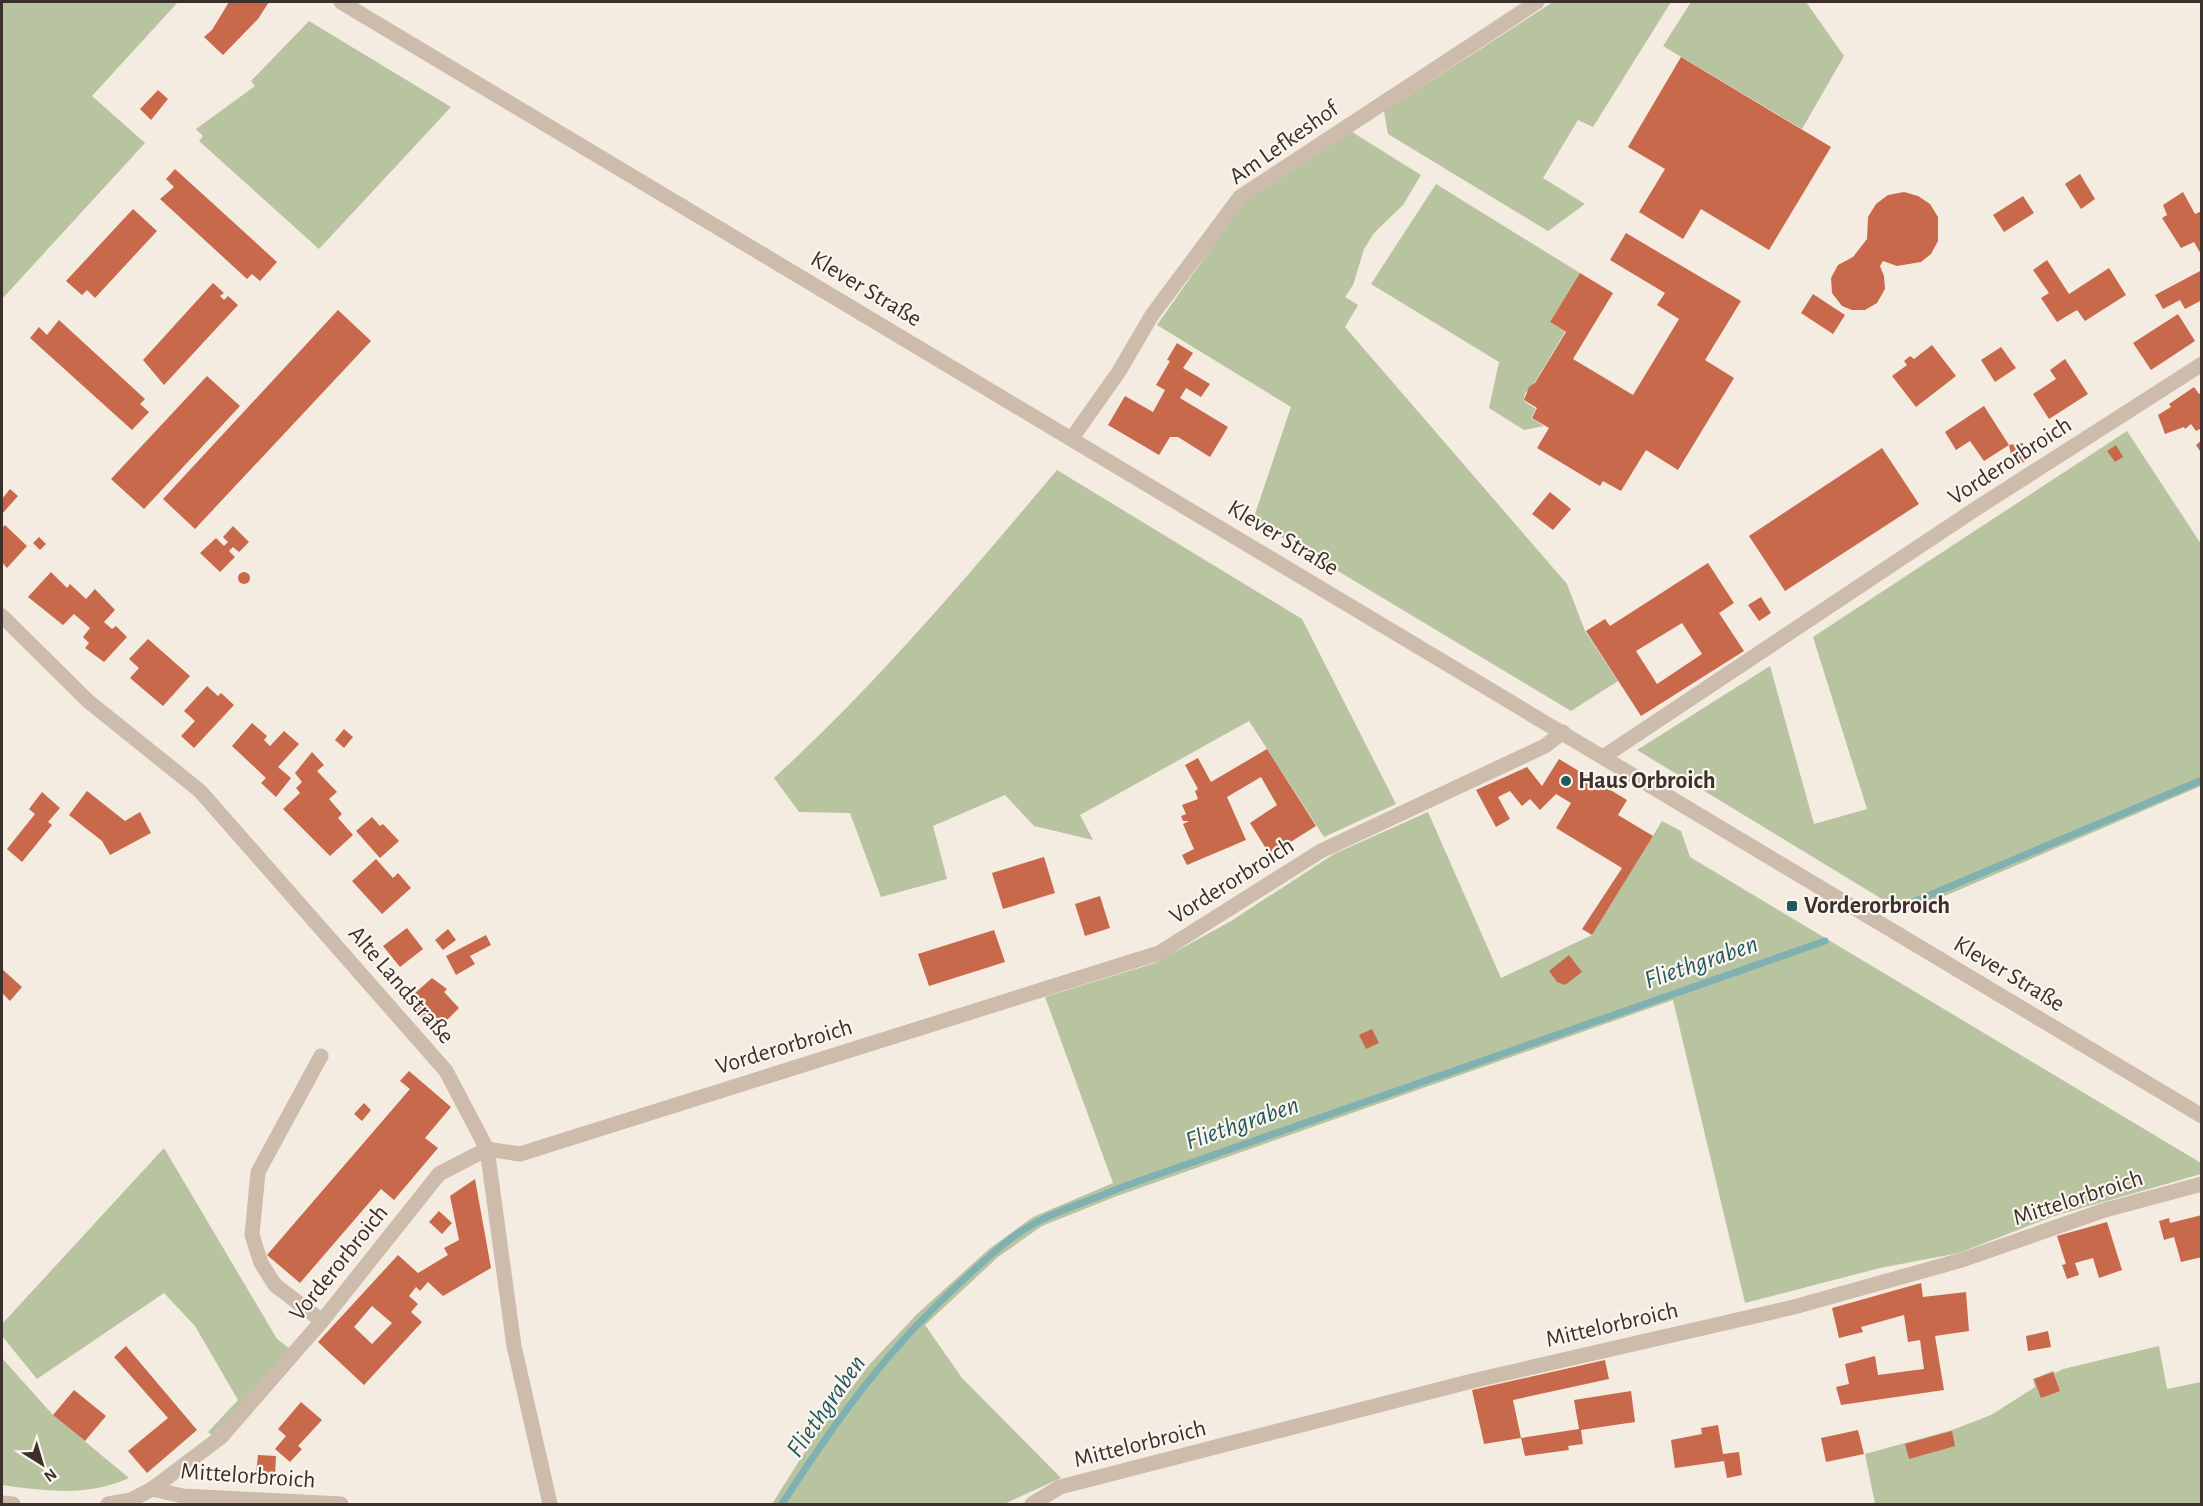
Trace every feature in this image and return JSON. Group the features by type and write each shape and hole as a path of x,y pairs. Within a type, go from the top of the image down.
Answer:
{"street":[{"name":"Klever Straße","path":"341,2 2202,1116"},
{"name":"Am Lefkeshof","path":"1072,438 1118,373 1152,315 1240,197 1537,2"},
{"name":"Vorderorbroich","path":"1603,757 1977,508 2202,364"},
{"name":"Alte Landstraße","path":"2,615 88,701 200,791 446,1071 487,1149 514,1346 550,1504"},
{"name":"Vorderorbroich","path":"108,1504 131,1500 152,1489 221,1437 322,1321 440,1174 487,1149 520,1154 1159,953 1321,851 1545,746 1563,732"},
{"path":"321,1056 258,1172 252,1235 261,1263 275,1285 322,1321"},
{"name":"Mittelorbroich","path":"1032,1504 1060,1487 1472,1381 1794,1307 1962,1260 2105,1210 2202,1184"},
{"name":"Mittelorbroich","path":"152,1489 183,1496 341,1504"},
{"path":"2,1503 13,1504"}],"green space":[{"path":"2,2 178,2 92,96 145,143 2,299"},
{"path":"1553,2 1671,2 1593,127 1578,120 1543,178 1585,204 1548,231 1388,134 1384,111"},
{"path":"1691,2 1806,2 1844,56 1802,129 1663,46"},
{"path":"309,21 451,107 319,249 199,141 203,136 196,129 255,86 251,81"},
{"path":"1352,132 1421,175 1403,205 1374,233 1364,249 1353,285 1345,297 1358,305 1345,327 1567,584 1585,631 1618,681 1571,711 1253,520 1291,407 1157,325 1242,204"},
{"path":"1436,184 1580,273 1550,322 1565,332 1532,387 1525,393 1524,401 1536,409 1531,418 1544,426 1524,430 1489,408 1499,362 1371,284"},
{"path":"2127,431 2201,544 2201,786 1905,913 1637,750 1770,666 1814,824 1867,809 1813,637"},
{"path":"1057,470 1302,619 1396,804 1324,837 1249,721 1080,815 1093,840 1034,826 1005,795 933,826 947,879 881,897 850,813 799,812 774,778 885,667 955,590"},
{"path":"1428,812 1501,978 1592,935 1662,821 1681,831 1690,857 2201,1163 2201,1174 2054,1216 1959,1253 1880,1268 1745,1303 1673,1000 1117,1196 1042,1226 998,1257 925,1325 962,1378 1061,1478 1004,1504 772,1504 813,1439 869,1365 917,1314 989,1249 1033,1217 1113,1183 1045,997 1155,963 1231,921 1334,854"},
{"path":"164,1148 277,1339 289,1348 252,1394 212,1435 208,1432 238,1400 195,1326 164,1293 37,1379 2,1336 2,1324"},
{"path":"2159,1346 2167,1389 2201,1382 2201,1504 1875,1504 1865,1454 1952,1430 1991,1415 2035,1387 2033,1379 2053,1371 2055,1373 2063,1369"},
{"path":"2,1358 52,1414 129,1478 98,1488 66,1491 2,1485"}],"building":[{"path":"229,2 269,2 258,19 223,55 204,37 212,30"},
{"path":"1681,57 1831,147 1769,250 1701,209 1683,239 1639,212 1665,169 1628,147"},
{"path":"158,90 168,99 151,120 140,109"},
{"path":"175,169 277,262 260,281 252,274 247,279 160,199 174,187 166,179"},
{"path":"2080,174 2095,199 2081,209 2065,184"},
{"path":"1904,192 1918,196 1930,204 1938,217 1938,241 1931,254 1921,262 1897,266 1883,261 1880,266 1885,289 1877,303 1865,310 1852,310 1842,306 1832,293 1831,278 1838,265 1853,257 1867,239 1868,217 1876,204 1888,195"},
{"path":"2183,192 2195,214 2202,211 2202,256 2194,242 2181,248 2162,218 2167,215 2163,205"},
{"path":"2023,196 2034,213 2004,232 1993,215"},
{"path":"133,209 157,231 95,298 87,290 82,295 66,281"},
{"path":"1626,233 1741,301 1705,360 1734,378 1678,470 1646,450 1621,491 1603,481 1600,486 1537,448 1549,428 1532,418 1537,408 1524,400 1529,387 1535,383 1566,332 1550,322 1580,273 1613,293 1573,359 1633,395 1679,319 1657,305 1665,293 1610,260"},
{"path":"2047,260 2069,294 2109,268 2126,295 2085,321 2077,310 2057,322 2041,298 2049,293 2033,270"},
{"path":"2202,270 2202,300 2185,309 2180,300 2163,309 2155,295"},
{"path":"213,283 224,293 220,296 224,300 228,296 238,305 164,385 143,360"},
{"path":"1813,294 1845,315 1833,334 1801,313"},
{"path":"338,310 371,341 195,529 163,499"},
{"path":"2178,314 2195,341 2151,370 2133,343"},
{"path":"59,320 145,399 140,404 149,412 132,430 30,338 39,327 47,335"},
{"path":"1177,343 1193,353 1183,368 1210,384 1201,397 1186,388 1180,398 1228,427 1210,457 1178,437 1170,437 1159,455 1108,425 1125,396 1153,412 1165,390 1156,385"},
{"path":"1932,345 1956,376 1916,407 1892,376 1907,365 1904,361 1910,356 1914,359"},
{"path":"2001,347 2016,368 1995,382 1981,360"},
{"path":"2065,359 2088,394 2049,419 2033,394 2056,379 2050,370"},
{"path":"207,376 240,406 144,509 111,479"},
{"path":"2194,387 2199,394 2202,393 2202,428 2196,431 2191,424 2185,429 2184,427 2165,434 2158,415 2171,407 2169,404"},
{"path":"1984,406 2009,445 1984,461 1970,441 1956,450 1945,432"},
{"path":"2202,440 2202,454 2196,445"},
{"path":"2023,443 2025,462 2013,464 2009,445"},
{"path":"2116,445 2123,457 2115,462 2107,451"},
{"path":"1882,448 1919,504 1785,591 1749,536"},
{"path":"10,489 18,496 2,514 2,499"},
{"path":"1550,492 1571,509 1553,530 1532,514"},
{"path":"5,525 27,546 7,568 2,562 2,528"},
{"path":"233,526 249,542 239,552 233,547 229,551 235,557 220,572 200,553 216,538 224,546 228,542 223,537"},
{"path":"39,537 46,544 40,550 33,543"},
{"path":"1708,563 1734,603 1719,613 1744,651 1641,716 1586,631 1605,619 1610,626","holes":["1682,623 1702,654 1657,684 1636,651"]},
{"path":"51,572 67,588 70,584 86,599 95,589 115,610 104,622 112,629 116,626 127,637 104,662 85,648 89,643 83,637 90,628 74,614 63,625 28,597"},
{"path":"246,572 250,578 246,584 242,584 238,576"},
{"path":"1761,597 1771,613 1759,621 1748,605"},
{"path":"148,639 190,676 163,706 130,678 139,668 129,659"},
{"path":"207,686 218,696 221,693 234,705 194,748 181,736 195,721 184,711"},
{"path":"252,723 267,736 264,740 270,746 284,731 299,744 278,767 291,778 276,797 261,783 266,778 232,746"},
{"path":"344,729 353,737 344,748 335,740"},
{"path":"1267,749 1316,826 1270,855 1250,823 1277,805 1261,777 1227,797 1246,840 1187,865 1182,855 1194,849 1183,824 1189,821 1183,821 1181,816 1186,814 1182,805 1198,799 1195,791 1198,789 1185,765 1198,758 1211,782"},
{"path":"312,752 324,765 317,771 337,792 329,799 342,814 338,818 353,835 330,856 283,809 300,793 296,788 302,782 295,773"},
{"path":"1559,759 1627,800 1618,815 1653,836 1592,935 1582,929 1622,868 1556,828 1571,803 1556,794 1540,810 1530,799 1522,806 1510,791 1498,797 1510,819 1496,827 1476,790 1527,767 1542,786"},
{"path":"87,791 125,821 140,812 151,833 110,855 102,841 69,815"},
{"path":"42,792 60,808 48,822 52,825 22,862 7,849 35,814 29,809"},
{"path":"372,817 380,826 383,824 399,841 380,858 356,831"},
{"path":"1044,857 1055,893 1003,909 992,873"},
{"path":"376,859 393,878 398,873 411,888 382,914 352,881"},
{"path":"1100,896 1110,928 1085,936 1075,904"},
{"path":"407,928 423,949 400,967 383,946"},
{"path":"448,929 456,940 443,950 435,940"},
{"path":"994,930 1005,962 929,986 918,954"},
{"path":"486,935 491,945 470,956 475,964 456,975 446,956"},
{"path":"1569,955 1582,972 1565,985 1557,982 1549,971"},
{"path":"2,969 22,987 10,1001 2,993"},
{"path":"432,978 447,989 444,992 459,1008 442,1025 437,1020 429,1027 406,1001"},
{"path":"1372,1029 1379,1043 1366,1049 1359,1035"},
{"path":"409,1071 451,1107 425,1138 438,1148 394,1200 381,1189 300,1283 267,1255 410,1089 400,1081"},
{"path":"364,1103 371,1110 362,1121 354,1114"},
{"path":"475,1179 491,1268 443,1296 428,1282 420,1291 416,1287 409,1296 418,1304 411,1312 422,1322 364,1385 318,1342 398,1255 418,1273 448,1255 444,1248 459,1240 450,1196","holes":["372,1306 392,1323 372,1344 354,1327"]},
{"path":"439,1211 452,1223 442,1234 429,1222"},
{"path":"2202,1215 2202,1257 2181,1262 2174,1237 2164,1240 2159,1221 2169,1218 2170,1223"},
{"path":"2107,1222 2122,1270 2099,1278 2093,1258 2075,1263 2079,1275 2067,1279 2062,1265 2066,1264 2057,1236"},
{"path":"1921,1283 1923,1297 1966,1292 1969,1331 1935,1336 1944,1390 1841,1405 1836,1387 1849,1384 1845,1364 1875,1356 1878,1375 1924,1369 1920,1340 1908,1342 1904,1315 1861,1327 1863,1332 1839,1338 1832,1308"},
{"path":"2048,1331 2051,1347 2028,1351 2026,1336"},
{"path":"126,1346 197,1430 147,1473 128,1451 168,1418 114,1357"},
{"path":"1605,1360 1609,1379 1513,1400 1521,1438 1484,1444 1472,1390"},
{"path":"2053,1372 2060,1391 2041,1398 2034,1379"},
{"path":"74,1390 106,1416 85,1441 53,1415"},
{"path":"1631,1391 1635,1422 1581,1430 1583,1444 1568,1446 1569,1450 1525,1456 1521,1438 1579,1429 1574,1400"},
{"path":"301,1402 322,1420 298,1446 302,1449 290,1462 275,1449 286,1436 278,1429"},
{"path":"1718,1425 1723,1454 1739,1452 1742,1475 1727,1478 1724,1461 1675,1468 1671,1440 1702,1434 1701,1428"},
{"path":"1858,1430 1864,1454 1826,1462 1821,1438"},
{"path":"1952,1431 1955,1446 1909,1459 1905,1444"},
{"path":"258,1455 276,1456 275,1476 256,1474"}],"waterway":[{"name":"Fliethgraben","path":"1904,906 2202,780"},
{"name":"Fliethgraben","path":"782,1504 843,1414 910,1333 1007,1241 1037,1222 1122,1187 1825,941"}],"place":[{"name":"Haus Orbroich","path":"1566,781"},
{"name":"Vorderorbroich","path":"1792,906"}]}
